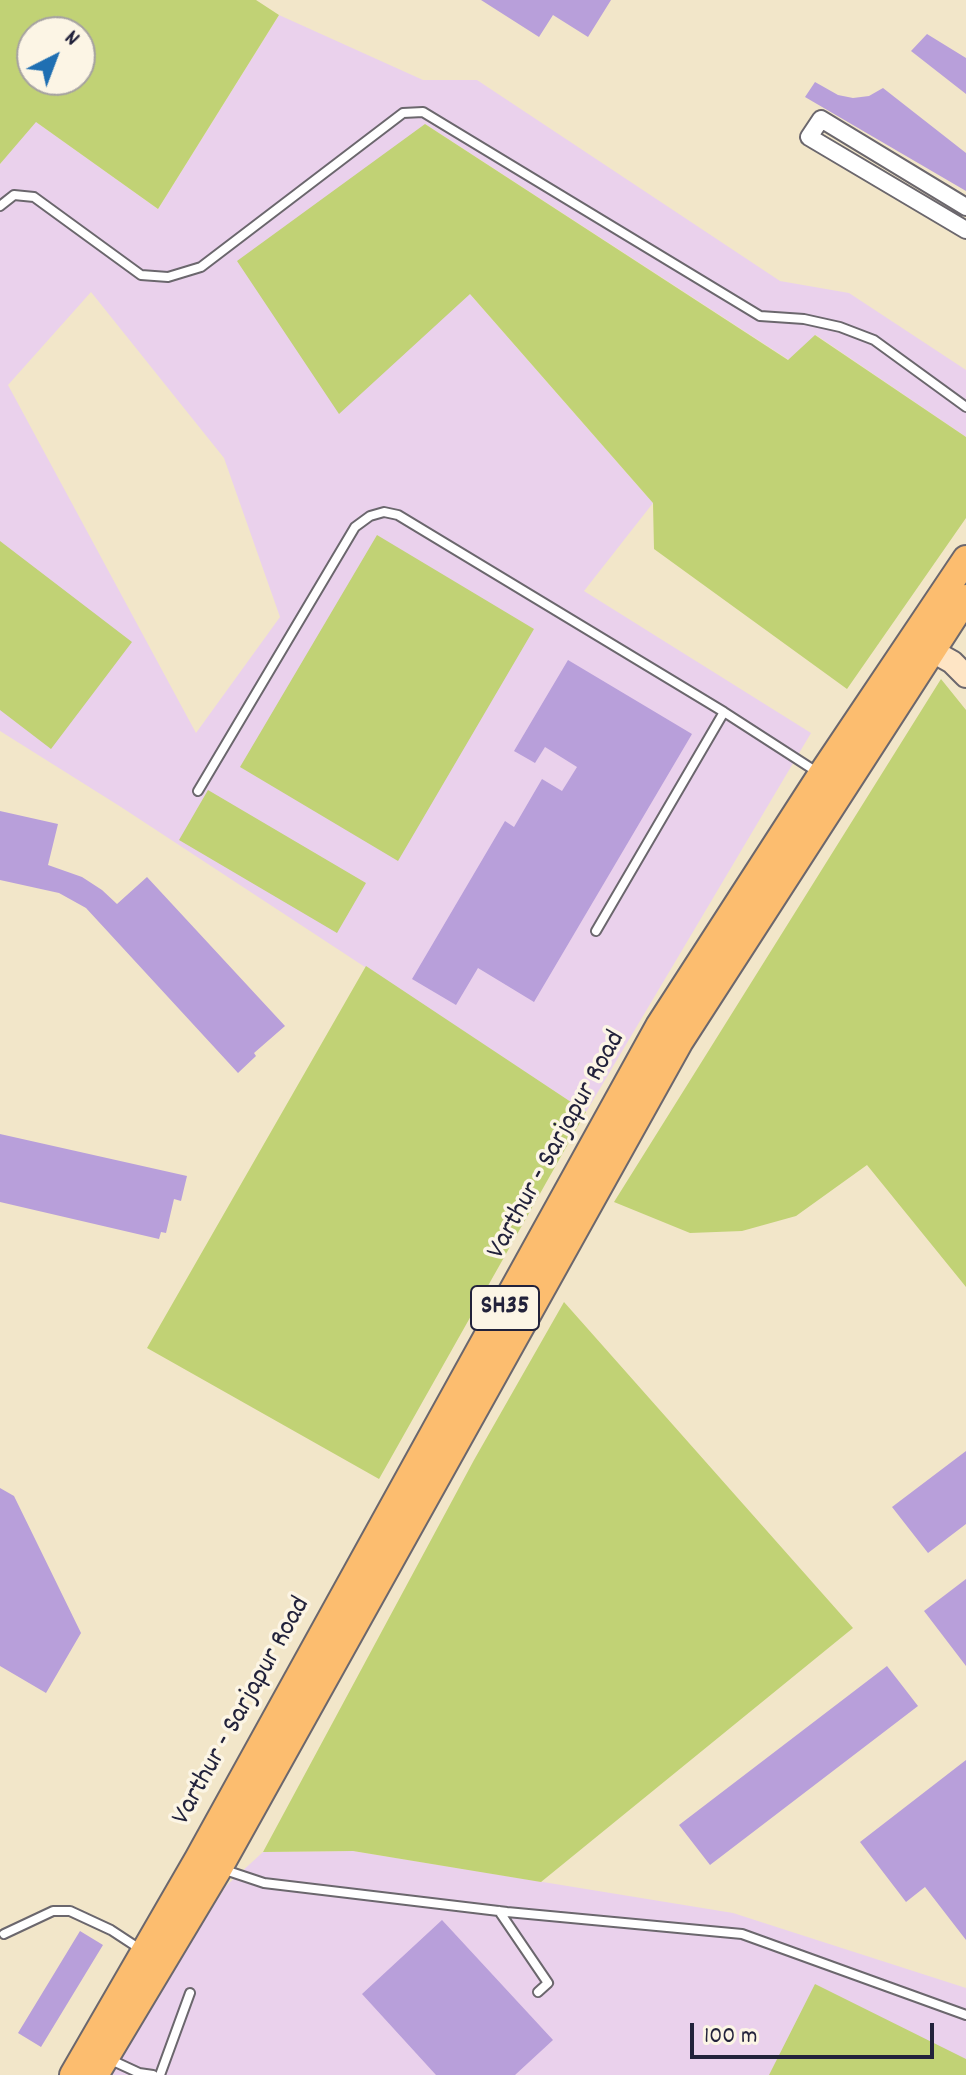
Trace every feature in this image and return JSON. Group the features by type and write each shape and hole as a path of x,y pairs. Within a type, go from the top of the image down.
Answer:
{"main road":[{"name":"Varthur - Sarjapur Road","path":"73,2075 97,2060 219,1868 680,1041 923,645 966,559"},
{"name":"Varthur - Sarjapur Road","path":"97,2060 144,1952 498,1322 659,1026 821,775 923,645 966,598"}],"street":[{"path":"966,207 821,119 809,137 966,230"},
{"path":"923,645 952,662 966,676"}],"lane":[{"path":"0,206 14,195 34,197 141,275 168,277 201,267 403,113 423,112 760,316 804,319 840,327 874,340 966,407"},
{"path":"198,791 355,527 370,516 384,512 398,515 724,712 821,775"},
{"path":"596,931 724,712"},
{"path":"219,1868 264,1883 499,1911 742,1934 966,2015"},
{"path":"4,1934 53,1911 70,1911 111,1930 144,1952"},
{"path":"499,1911 548,1983 538,1992"},
{"path":"160,2075 190,1993"},
{"path":"97,2060 153,2075"}],"shaded area":[{"path":"279,15 423,80 477,80 780,281 849,293 966,370 966,437 816,335 789,360 425,124 470,294 653,503 584,591 811,733 586,1112 0,731 0,164 35,121 158,209","holes":["91,292 224,458 280,617 196,733 8,385"]},
{"path":"353,1851 733,1913 966,1988 966,2075 107,2075 226,1886 263,1852"}],"green space":[{"path":"0,0 256,0 279,15 158,209 36,122 0,164"},
{"path":"425,124 788,360 815,335 966,437 966,518 847,689 654,549 653,503 470,294 339,414 237,261"},
{"path":"377,535 534,629 398,861 240,767"},
{"path":"0,541 132,642 51,749 0,710"},
{"path":"941,679 966,710 966,1287 867,1165 796,1216 742,1231 690,1233 614,1202"},
{"path":"208,790 366,883 337,933 179,840"},
{"path":"366,966 586,1112 379,1479 147,1348"},
{"path":"564,1302 853,1628 541,1882 353,1851 263,1852 474,1460"},
{"path":"815,1984 966,2059 966,2075 769,2075"}],"building":[{"path":"481,0 611,0 588,37 553,15 539,37"},
{"path":"927,34 966,58 966,94 911,51"},
{"path":"815,82 838,95 853,98 869,96 883,88 966,153 966,191 805,97"},
{"path":"568,660 692,734 534,1002 478,968 456,1005 412,979 505,821 514,827 542,779 562,791 577,767 545,747 535,763 514,751"},
{"path":"0,811 58,824 48,865 82,877 117,904 147,877 285,1026 254,1053 256,1056 238,1073 86,908 59,893 0,880"},
{"path":"0,1134 187,1176 181,1201 174,1199 166,1233 161,1232 159,1239 0,1202"},
{"path":"966,1451 966,1524 928,1553 892,1507"},
{"path":"0,1488 14,1496 81,1633 46,1693 0,1666"},
{"path":"966,1579 966,1666 924,1611"},
{"path":"887,1666 918,1706 710,1865 679,1825"},
{"path":"966,1760 966,1940 925,1887 906,1902 860,1842"},
{"path":"442,1920 553,2040 515,2075 436,2075 362,1994"},
{"path":"80,1931 103,1945 41,2047 18,2033"}]}
